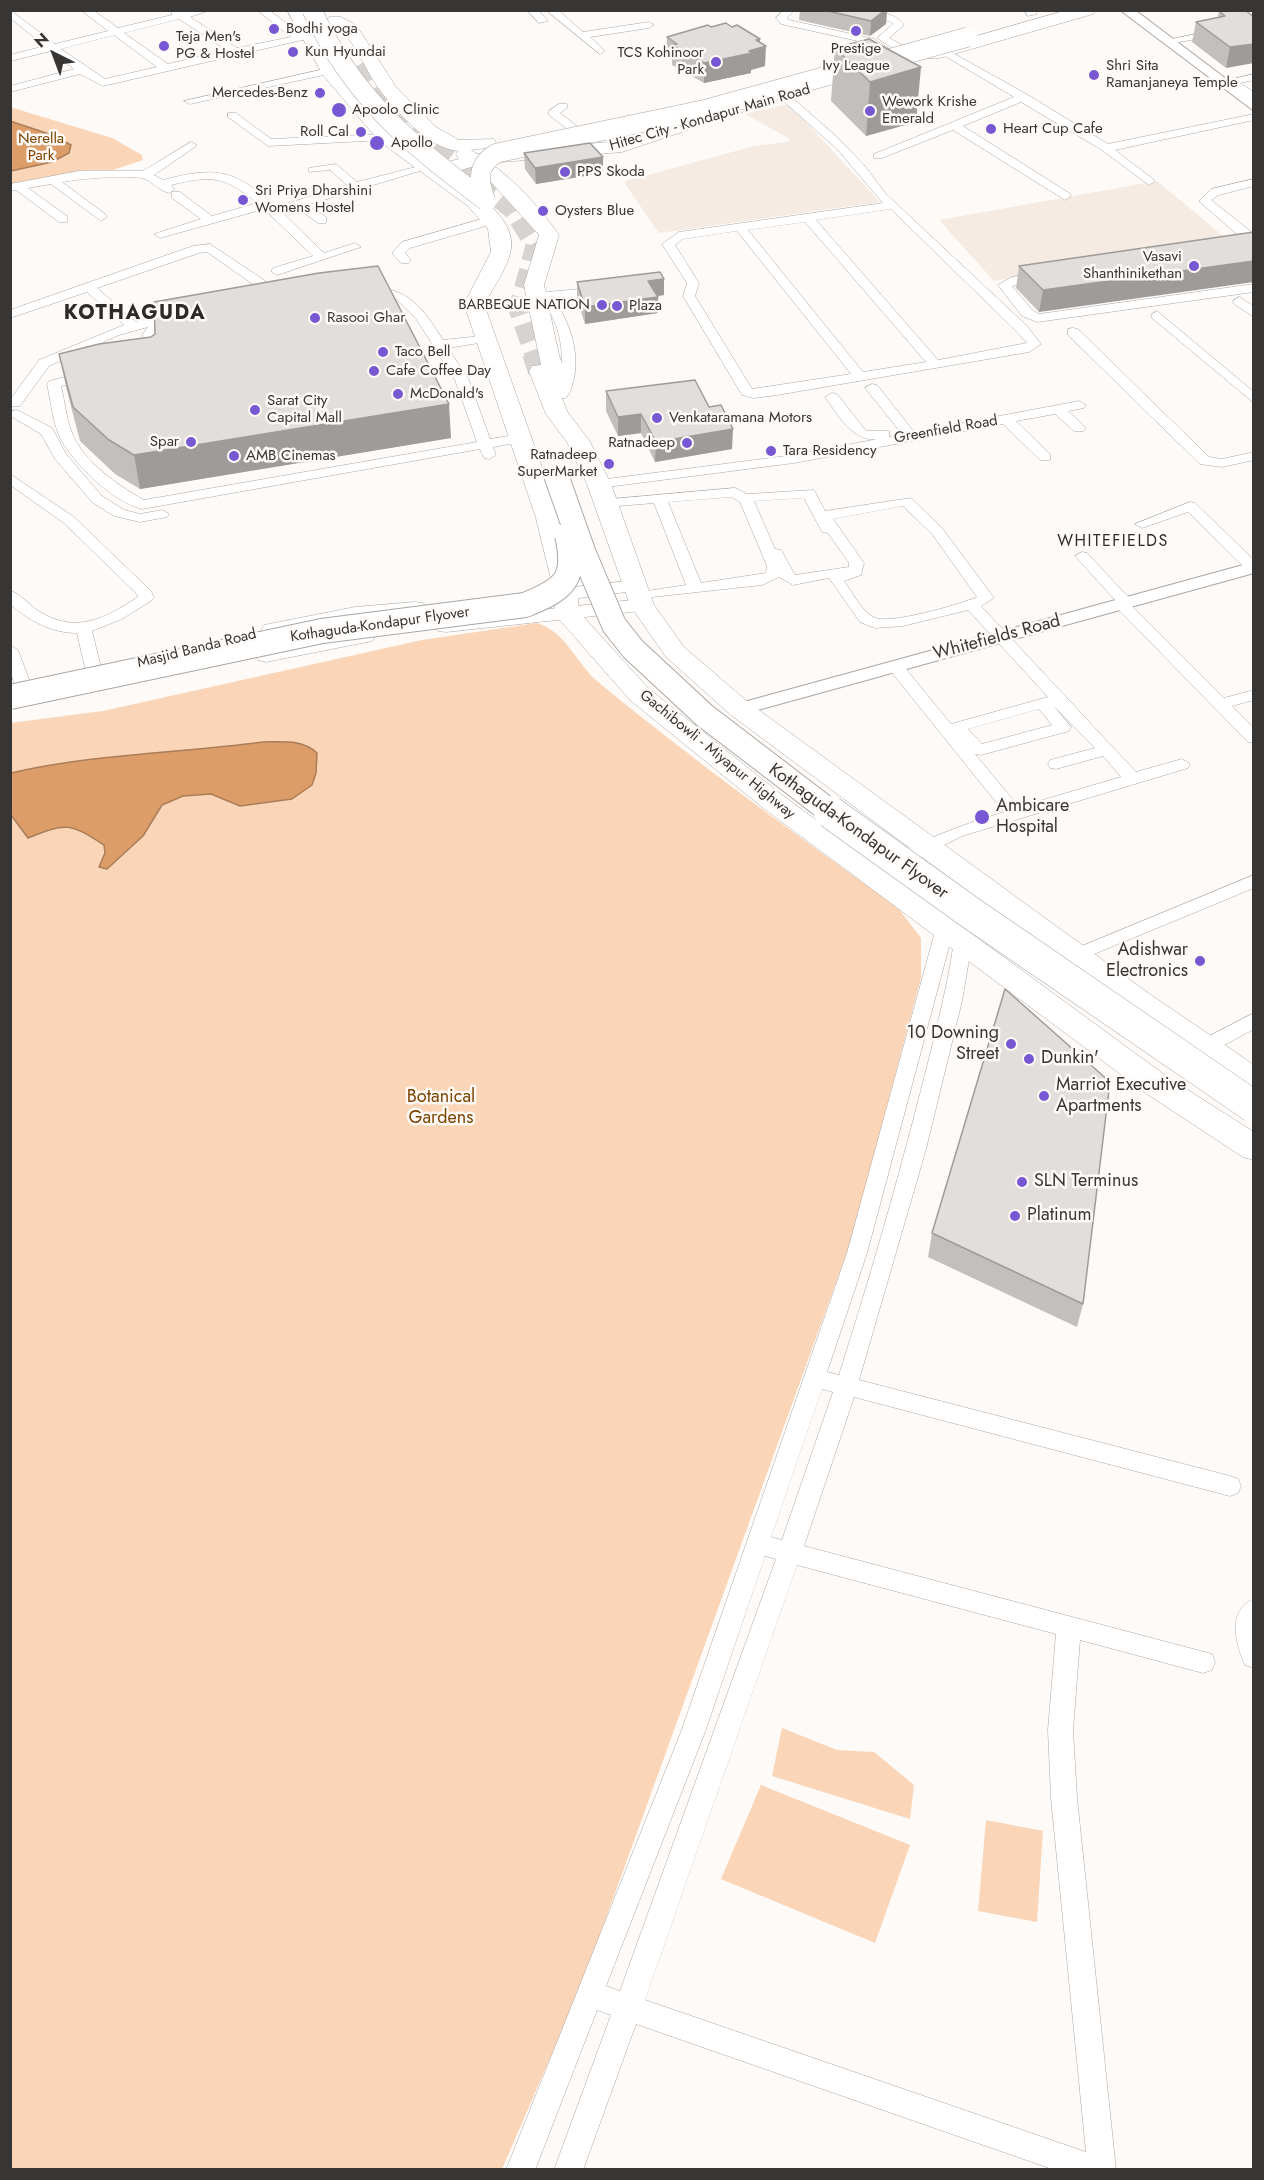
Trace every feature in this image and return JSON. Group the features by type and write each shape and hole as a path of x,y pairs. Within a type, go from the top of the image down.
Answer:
{"main road":[{"name":"Gachibowli - Miyapur Highway","path":"295,10 305,38 329,71 385,137 489,210 502,236 502,249 498,263 488,275 474,304 531,444 567,604 639,694 772,801 873,876 1158,1086 1254,1148"},
{"path":"312,10 333,55 366,99 416,150 489,210 511,225 516,238 512,265 498,287 493,301 493,314 533,414"},
{"name":"Hitec City - Kondapur Main Road","path":"469,157 622,146 728,110 1087,10"},
{"name":"Hitec City - Kondapur Main Road","path":"427,167 543,137 713,98 888,45 1036,12"},
{"path":"332,16 359,65"},
{"path":"332,16 350,29 389,90 430,131 449,144 465,146 543,137"},
{"path":"489,210 479,177 480,167 485,160 497,153 707,109 968,37 997,22"},
{"path":"502,183 509,172 531,153"},
{"path":"469,157 502,183 532,213 549,235 539,290 548,356 559,404"},
{"path":"540,371 578,440 602,494 639,596 675,652 740,709 1203,1048 1254,1081"},
{"name":"Kothaguda-Kondapur Flyover","path":"531,444 556,475 584,554 614,625 633,649 704,715 790,783 968,912 1254,1107"},
{"name":"Kothaguda-Kondapur Flyover","path":"15,690 322,631 496,610 541,599 568,581 573,571 556,475"},
{"name":"Masjid Banda Road","path":"10,704 342,640 567,604 639,596"},
{"name":"Masjid Banda Road","path":"15,690 346,615 567,604"}],"street":[{"path":"86,10 166,68"},
{"path":"10,58 177,14 205,10"},
{"path":"262,10 305,38"},
{"path":"532,10 543,21"},
{"path":"551,10 600,51"},
{"path":"790,10 781,18 785,22 888,45 899,24 895,20 854,10"},
{"path":"1126,10 1254,107"},
{"path":"10,13 82,70 103,82 235,51 305,38"},
{"path":"177,14 235,51"},
{"path":"581,35 649,25"},
{"path":"1167,41 1211,34"},
{"path":"944,51 1106,148 1149,181"},
{"path":"10,89 82,70"},
{"path":"190,101 329,71"},
{"path":"1222,82 1254,77"},
{"path":"1236,85 1254,97"},
{"path":"784,96 829,134 864,171 881,197 894,205 1022,329 1034,344 1029,348 777,391 754,394 747,392 689,296 693,283 668,244 679,236 894,205"},
{"path":"878,156 1024,97"},
{"path":"563,106 553,113 575,130"},
{"path":"232,116 268,143 385,137"},
{"path":"1106,148 1254,117"},
{"path":"954,125 1065,196"},
{"path":"15,187 80,175 146,175 192,145"},
{"path":"147,154 167,162"},
{"path":"313,170 332,166 355,186"},
{"path":"160,234 272,207 298,204 427,167"},
{"path":"159,185 216,174 272,207 322,258"},
{"path":"146,175 159,185 179,194 169,196 212,221"},
{"path":"53,180 101,217"},
{"path":"1254,182 1215,192 1206,197 1206,201 1245,235 1254,237"},
{"path":"15,187 63,219"},
{"path":"298,204 322,220"},
{"path":"405,260 398,254 406,245 489,210"},
{"path":"808,218 934,363"},
{"path":"740,227 859,376"},
{"path":"10,314 197,249 210,248 260,283 262,288 259,295 239,305 264,306"},
{"path":"277,271 355,248"},
{"path":"1061,274 1016,280 1004,285 1027,314 1037,318 1254,288"},
{"path":"89,287 134,327"},
{"path":"539,290 611,290"},
{"path":"358,292 386,291 400,296 422,318 462,380 487,449"},
{"path":"1239,301 1254,313"},
{"path":"1157,315 1254,399"},
{"path":"139,366 150,365 150,334 153,329 194,316 134,327 65,351 44,363 13,409 47,431 60,456 97,499 119,513 487,449 531,444"},
{"path":"1073,332 1197,456 1213,464 1254,456"},
{"path":"439,345 486,338"},
{"path":"105,371 54,384 66,436 79,453 119,493 141,511"},
{"path":"872,388 903,434"},
{"path":"832,397 863,435 903,434"},
{"name":"Greenfield Road","path":"602,494 903,434 1006,419 1079,405"},
{"path":"1058,409 1079,428"},
{"path":"1006,419 1046,456"},
{"path":"740,468 787,577 797,580 846,571 846,566 809,493 753,497"},
{"path":"10,478 69,520 143,591 146,598 84,628 57,626 31,613 11,596"},
{"path":"602,494 658,498 727,491 742,495 775,566 773,575 762,580 639,596"},
{"path":"658,498 695,588"},
{"path":"903,500 909,502 937,531 985,595 984,600 973,606 886,624 871,623 865,619 836,580 837,577 856,572 857,563 825,518 903,500"},
{"path":"1142,524 1190,506 1253,567"},
{"path":"1082,556 1123,603 1254,738"},
{"name":"Whitefields Road","path":"740,709 1253,567"},
{"path":"973,606 1001,637 1051,701 1099,750 1133,779"},
{"path":"84,628 94,672"},
{"path":"10,650 15,690"},
{"path":"895,666 952,729 981,750 1063,727 1051,701"},
{"path":"1222,704 1254,695"},
{"path":"952,729 1051,701"},
{"path":"968,757 1077,726"},
{"path":"952,729 968,757 1015,814"},
{"path":"1056,764 1099,750"},
{"path":"873,876 926,844 956,832 1182,764"},
{"path":"1076,955 1254,881"},
{"path":"520,2169 693,1732 860,1245 954,935"},
{"path":"568,2169 628,2008 847,1386 887,1255 960,971 954,935"},
{"path":"1203,1048 1254,1020"},
{"path":"814,1378 1230,1486"},
{"path":"757,1544 1203,1662"},
{"path":"1254,1610 1249,1617 1246,1633 1254,1657"},
{"path":"589,1994 1100,2169 1099,2112 1078,1939 1061,1743 1069,1627"}],"shaded area":[{"path":"789,104 880,202 659,233 625,184 626,181 754,146 787,142 790,139 745,114"},
{"path":"10,121 52,135 71,145 69,153 52,162 11,171"},
{"path":"1157,181 1233,244 994,281 939,220"},
{"path":"263,742 298,743 317,753 316,773 312,785 292,799 240,806 211,794 183,796 162,805 143,836 107,869 99,867 105,853 104,845 83,832 67,827 28,838 11,815 11,773 105,758"}],"green space":[{"name":"Nerella Park","path":"10,107 112,138 142,155 143,160 113,170 84,170 11,185"},
{"name":"Botanical Gardens","path":"537,623 556,633 598,682 635,712 746,798 898,908 921,938 921,978 850,1244 581,1987 502,2169 11,2169 10,723 103,711 422,640"},
{"path":"782,1728 837,1750 874,1752 914,1785 910,1819 772,1776"},
{"path":"761,1785 910,1845 875,1943 721,1879"},
{"path":"986,1820 1043,1831 1037,1922 978,1911"}],"building":[{"path":"824,10 885,10 871,21"},
{"path":"1245,10 1254,17 1254,44 1230,47 1196,22 1225,16 1219,11"},
{"path":"726,23 732,27 737,25 760,39 756,40 766,46 749,51 752,53 704,63 672,45 677,44 667,37 708,25 711,27"},
{"path":"869,39 921,67 870,82 835,48"},
{"path":"590,143 603,157 535,168 524,153"},
{"path":"1254,232 1254,261 1043,290 1019,266"},
{"name":"Sarat City Capital Mall","path":"378,266 449,404 134,455 109,440 73,407 59,354 99,344 151,337 155,334 154,302 319,273"},
{"path":"660,272 664,279 648,281 658,297 585,307 577,282"},
{"path":"695,380 709,407 721,405 733,429 656,442 641,414 618,417 606,391"},
{"name":"SLN Terminus","path":"1005,989 1110,1082 1083,1304 932,1233"}],"tunnel":[{"path":"359,65 382,97 410,128 513,210 535,246 518,309 534,354"},
{"path":"534,353 540,371"}],"place":[{"name":"Bodhi yoga","path":"274,29"},
{"name":"Prestige Ivy League","path":"856,31"},
{"name":"Teja Men's PG & Hostel","path":"164,46"},
{"name":"Kun Hyundai","path":"293,52"},
{"name":"TCS Kohinoor Park","path":"716,62"},
{"name":"Shri Sita Ramanjaneya Temple","path":"1094,75"},
{"name":"Mercedes-Benz","path":"320,93"},
{"name":"Apoolo Clinic","path":"339,110"},
{"name":"Wework Krishe Emerald","path":"870,111"},
{"name":"Heart Cup Cafe","path":"991,129"},
{"name":"Roll Cal","path":"361,132"},
{"name":"Apollo","path":"377,143"},
{"name":"PPS Skoda","path":"565,172"},
{"name":"Sri Priya Dharshini Womens Hostel","path":"243,200"},
{"name":"Oysters Blue","path":"543,211"},
{"name":"Vasavi Shanthinikethan","path":"1194,266"},
{"name":"BARBEQUE NATION","path":"602,305"},
{"name":"Plaza","path":"617,306"},
{"name":"Rasooi Ghar","path":"315,318"},
{"name":"Taco Bell","path":"383,352"},
{"name":"Cafe Coffee Day","path":"374,371"},
{"name":"McDonald's","path":"398,394"},
{"name":"Sarat City Capital Mall","path":"255,410"},
{"name":"Venkataramana Motors","path":"657,418"},
{"name":"Spar","path":"191,442"},
{"name":"Ratnadeep","path":"687,443"},
{"name":"Tara Residency","path":"771,451"},
{"name":"AMB Cinemas","path":"234,456"},
{"name":"Ratnadeep SuperMarket","path":"609,464"},
{"name":"Ambicare Hospital","path":"982,817"},
{"name":"Adishwar Electronics","path":"1200,961"},
{"name":"10 Downing Street","path":"1011,1044"},
{"name":"Dunkin'","path":"1029,1059"},
{"name":"Marriot Executive Apartments","path":"1044,1096"},
{"name":"SLN Terminus","path":"1022,1182"},
{"name":"Platinum","path":"1015,1216"}],"district":[{"name":"KOTHAGUDA","path":"135,314"},
{"name":"WHITEFIELDS","path":"1113,542"}]}
